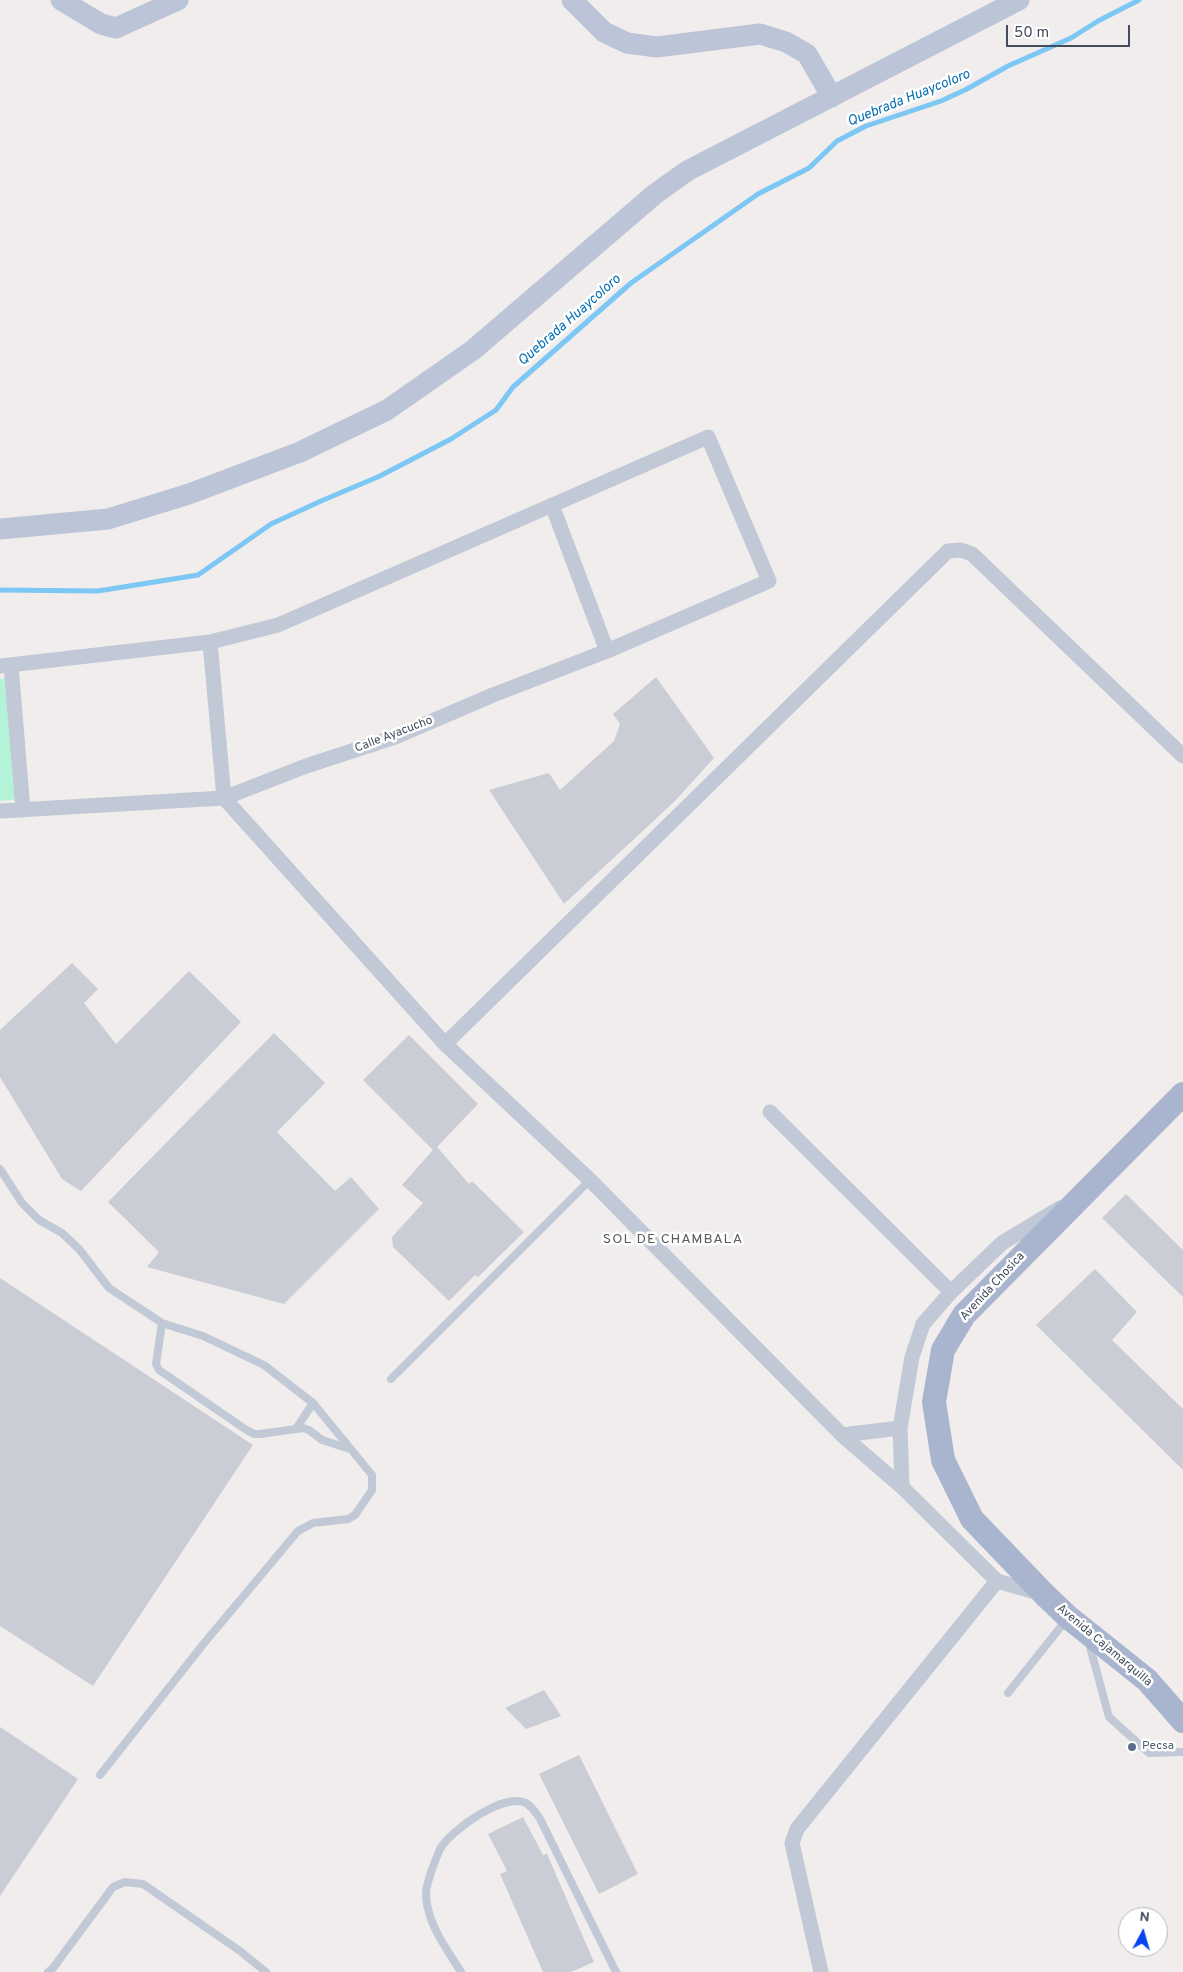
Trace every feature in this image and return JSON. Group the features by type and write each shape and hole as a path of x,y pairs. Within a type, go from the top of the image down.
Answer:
{"main road":[{"path":"61,0 101,24 116,28 178,0"},
{"path":"572,0 604,32 627,43 657,47 760,34 786,42 807,54 832,96"},
{"path":"0,530 108,518 189,494 300,452 387,410 473,350 655,194 687,171 1019,0"},
{"name":"Avenida Chosica","path":"1044,1594 972,1519 943,1460 934,1402 943,1350 964,1315 1183,1094"},
{"name":"Avenida Cajamarquilla","path":"1044,1594 1077,1624 1147,1680 1183,1721"}],"street":[{"name":"Calle Ayacucho","path":"0,811 224,798 306,766 395,737 493,695 607,651 769,581 708,437 552,505"},
{"path":"23,810 6,665 210,642 278,626 552,505 607,651"},
{"path":"445,1044 948,551 961,550 972,554 1183,756"},
{"path":"210,642 224,798 445,1044 590,1180 842,1435 902,1486 997,1581 1044,1594"},
{"path":"770,1112 952,1292"},
{"path":"902,1486 900,1428 912,1356 923,1324 952,1292 1002,1244 1085,1192"},
{"path":"842,1435 900,1428"},
{"path":"821,1972 792,1843 797,1829 997,1581"}],"lane":[{"path":"0,1169 22,1203 39,1220 68,1238 79,1249 109,1288 162,1323 203,1336 264,1365 313,1403 372,1475 372,1490 354,1515 348,1519 314,1523 298,1531 205,1642 100,1775"},
{"path":"392,1379 590,1180"},
{"path":"162,1323 156,1364 159,1370 254,1434 303,1428 309,1430 322,1440 350,1449"},
{"path":"296,1430 313,1403"},
{"path":"1008,1694 1077,1624 1109,1717 1149,1753 1183,1752"},
{"path":"461,1972 428,1912 426,1891 440,1849 455,1831 502,1803 515,1801 527,1803 539,1817 616,1972"},
{"path":"48,1972 53,1968 113,1887 125,1882 143,1884 240,1951 266,1972"}],"green space":[{"path":"7,678 20,799 0,801 0,679"}],"building":[{"path":"656,677 714,758 675,801 564,904 489,790 549,773 560,790 614,741 620,724 613,714"},
{"path":"72,963 98,989 84,1003 116,1044 189,971 241,1022 81,1191 62,1179 0,1077 0,1030"},
{"path":"274,1033 325,1083 277,1132 335,1191 351,1177 379,1209 284,1304 147,1267 159,1252 108,1202"},
{"path":"409,1035 478,1104 437,1147 469,1184 472,1181 524,1232 478,1277 475,1275 449,1301 393,1247 392,1237 423,1203 402,1185 433,1150 363,1080"},
{"path":"1126,1194 1183,1250 1183,1297 1102,1218"},
{"path":"1095,1269 1137,1312 1112,1340 1183,1409 1183,1470 1036,1325"},
{"path":"0,1278 253,1445 93,1686 0,1626"},
{"path":"544,1690 561,1716 526,1729 505,1708"},
{"path":"0,1727 78,1779 0,1896"},
{"path":"579,1755 638,1874 599,1894 539,1774"},
{"path":"523,1817 543,1855 547,1854 594,1962 571,1972 543,1972 500,1874 507,1871 488,1834"}],"waterway":[{"name":"Quebrada Huaycoloro","path":"0,590 98,591 198,575 271,524 380,476 451,439 496,410 513,387 631,283 758,194 809,168 837,141 866,126 941,101 965,90 1008,66 1071,38 1098,21 1139,0"}],"place":[{"name":"Pecsa","path":"1132,1747"}],"district":[{"name":"SOL DE CHAMBALA","path":"673,1240"}]}
